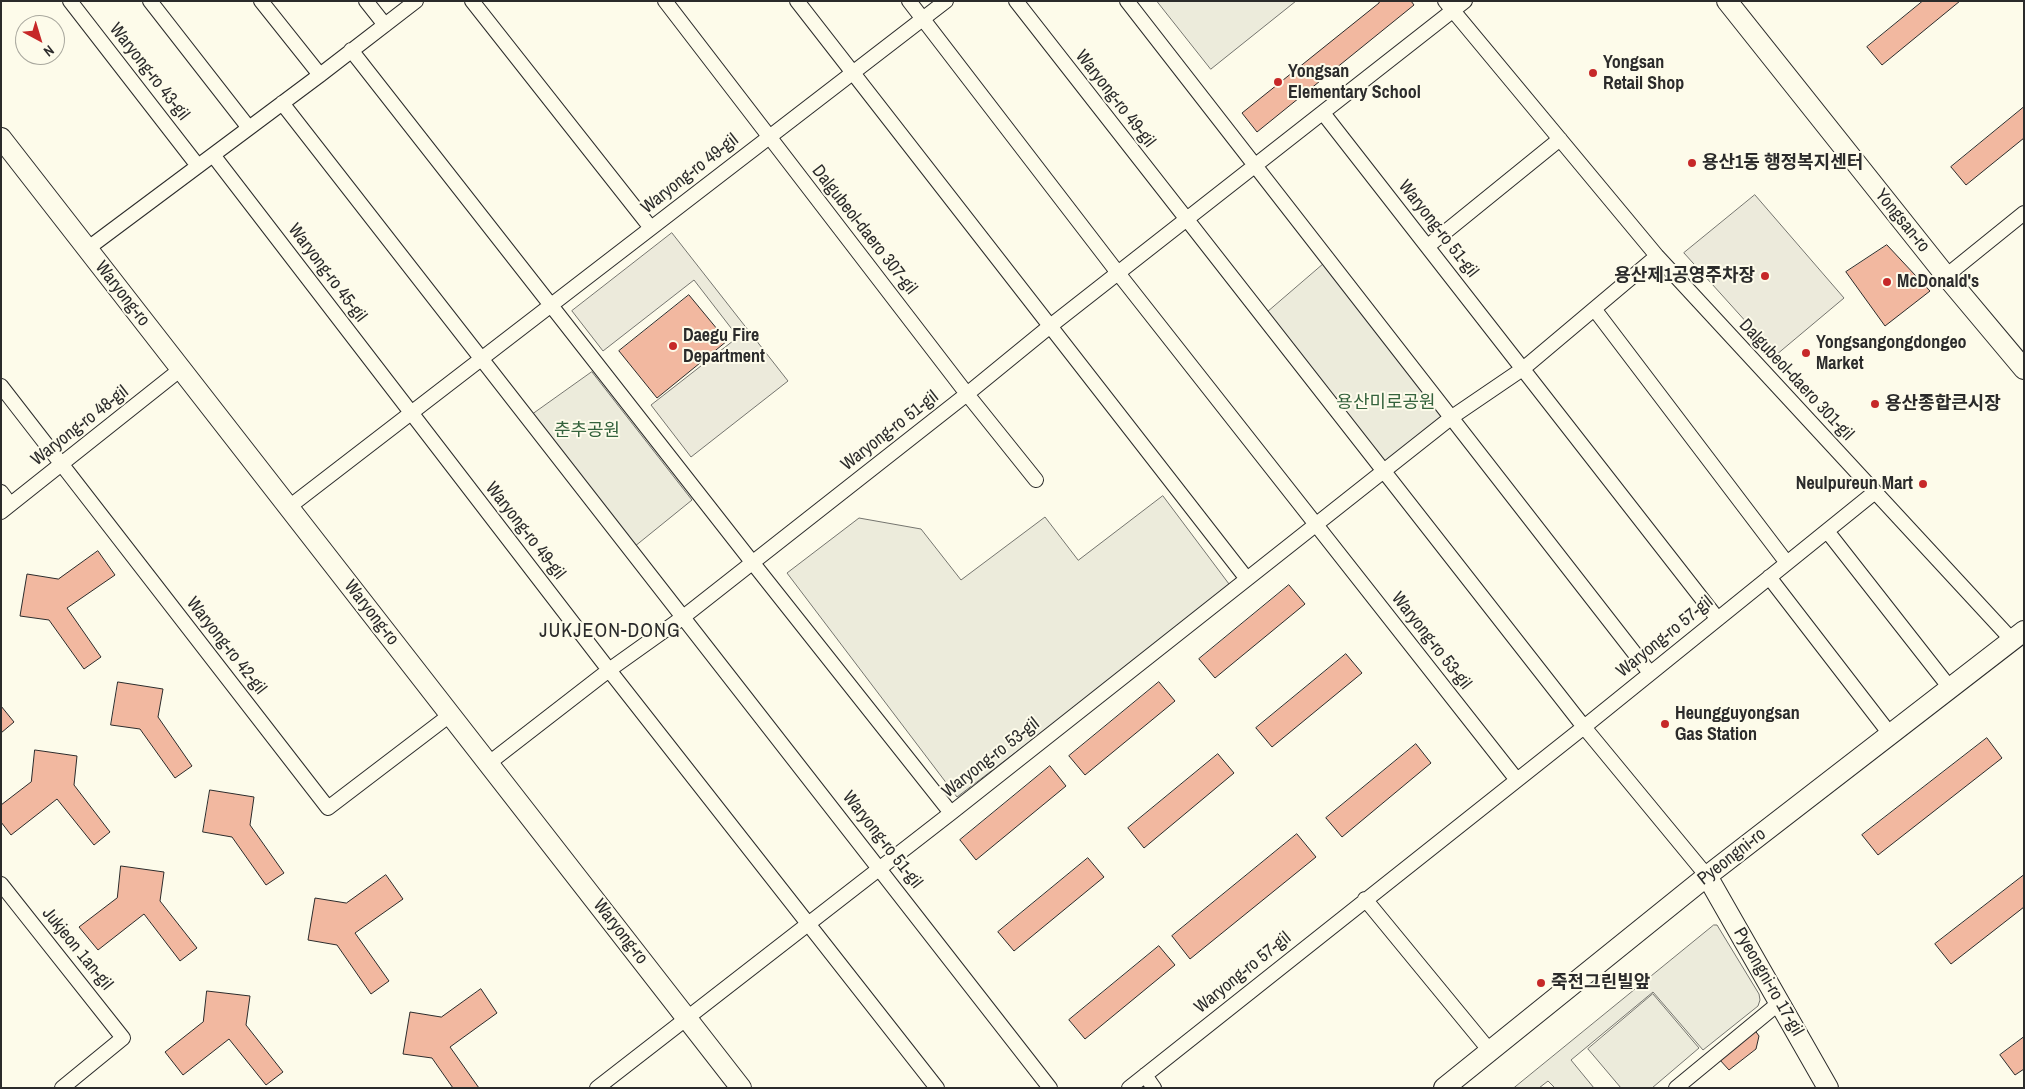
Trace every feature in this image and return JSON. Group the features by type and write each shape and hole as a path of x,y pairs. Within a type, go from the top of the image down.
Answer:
{"main road":[{"name":"Yongsan-ro","path":"1727,1 1946,276 2024,369"},
{"name":"Waryong-ro","path":"1,138 741,1088"},
{"name":"Pyeongni-ro","path":"1444,1088 1707,876 2018,635"},
{"name":"Pyeongni-ro 17-gil","path":"1707,876 1828,1088"}],"street":[{"name":"Waryong-ro 43-gil","path":"70,1 198,166"},
{"path":"150,1 249,128"},
{"path":"261,1 320,75"},
{"path":"366,1 385,25"},
{"path":"87,249 416,1"},
{"path":"472,1 651,228"},
{"name":"Dalgubeol-daero 307-gil","path":"666,1 967,394 1036,480"},
{"path":"797,1 1049,327 1247,578"},
{"path":"909,1 1316,524"},
{"name":"Waryong-ro 49-gil","path":"289,507 852,72 924,20 946,1"},
{"name":"Waryong-ro 49-gil","path":"1016,1 1186,220"},
{"path":"1127,1 1650,673"},
{"name":"Waryong-ro 51-gil","path":"489,763 609,670 682,618 967,394 1118,272 1323,113 1449,6 1465,1"},
{"name":"Dalgubeol-daero 301-gil","path":"1449,6 1657,256 1875,492 2018,635"},
{"path":"351,50 951,813"},
{"path":"282,103 480,361 682,618"},
{"name":"Waryong-ro 51-gil","path":"1323,113 1524,368"},
{"path":"1428,246 1560,139"},
{"name":"Waryong-ro 45-gil","path":"213,155 411,414"},
{"path":"1946,276 2024,213"},
{"path":"1186,220 1584,727 1707,876"},
{"name":"Waryong-ro 53-gil","path":"597,1088 879,867 951,813 1452,417 1524,368 1657,256"},
{"path":"1595,310 1787,563"},
{"path":"1524,368 1717,618"},
{"name":"Waryong-ro 48-gil","path":"6,508 181,369"},
{"name":"Waryong-ro 42-gil","path":"1,386 328,808 450,715"},
{"name":"Waryong-ro 49-gil","path":"411,414 609,670"},
{"path":"1,492 6,508"},
{"name":"Waryong-ro 57-gil","path":"1129,1088 1584,727 1875,492"},
{"name":"Waryong-ro 53-gil","path":"1316,524 1517,780"},
{"path":"1827,531 1950,688"},
{"path":"1769,577 1890,734"},
{"name":"Waryong-ro 51-gil","path":"682,618 879,867 1050,1088"},
{"path":"609,670 938,1088"},
{"name":"Jukjeon 1an-gil","path":"1,884 123,1038 62,1088"},
{"path":"1365,900 1490,1051"},
{"path":"1676,1088 1779,1003"},
{"path":"1145,1075 1154,1088"}],"green space":[{"path":"1157,1 1296,1 1211,69"},
{"name":"용산미로공원","path":"1327,261 1448,413 1381,465 1263,316"},
{"name":"춘추공원","path":"592,372 692,500 629,551 526,419"},
{"path":"1163,496 1232,588 957,797 787,573 859,518 921,529 961,580 1045,517 1078,560"},
{"path":"1714,925 1717,925 1759,994 1758,1006 1703,1050 1653,992 1571,1060 1594,1088 1555,1088 1548,1081 1539,1088 1514,1088"},
{"path":"1653,994 1699,1048 1652,1088 1621,1088 1588,1049"}],"shaded area":[{"name":"용산제1공영주차장","path":"1755,195 1844,298 1776,355 1684,253"},
{"path":"672,233 788,381 691,457 651,405 738,337 694,280 603,351 572,311"}],"building":[{"path":"1378,1 1411,1 1414,5 1257,132 1242,113 1379,3"},
{"path":"1923,1 1960,1 1882,65 1867,47"},
{"path":"2024,107 2024,138 1966,185 1951,167"},
{"name":"McDonald's","path":"1887,245 1930,291 1885,326 1846,272"},
{"name":"Daegu Fire Department","path":"689,295 727,341 657,398 619,351"},
{"path":"98,551 115,575 67,608 101,657 84,669 49,620 20,616 27,574 58,579"},
{"path":"1289,585 1305,604 1215,678 1199,659"},
{"path":"1346,654 1362,673 1272,747 1256,728"},
{"path":"118,682 163,689 158,717 192,766 175,778 140,729 111,725"},
{"path":"1159,682 1175,701 1085,775 1069,756"},
{"path":"1,706 14,722 1,733"},
{"path":"1987,738 2002,758 1878,855 1862,835"},
{"path":"1416,744 1431,763 1342,837 1326,818"},
{"path":"35,750 77,756 74,785 110,832 94,845 57,799 11,835 1,822 1,805 31,782"},
{"path":"1218,754 1234,773 1144,848 1128,828"},
{"path":"1050,766 1066,786 976,860 960,840"},
{"path":"210,790 254,797 250,825 284,873 266,885 232,837 203,832"},
{"path":"1297,834 1316,857 1190,959 1172,936"},
{"path":"1088,858 1104,877 1014,951 998,932"},
{"path":"121,866 164,872 160,901 197,948 180,961 144,914 98,950 79,927 117,898"},
{"path":"386,875 403,899 355,933 389,981 371,994 337,945 308,940 315,898 346,903"},
{"path":"2024,875 2024,907 1951,964 1935,944"},
{"path":"1159,946 1175,965 1085,1039 1069,1020"},
{"path":"481,989 497,1013 450,1047 479,1088 453,1088 432,1058 403,1054 410,1012 441,1017"},
{"path":"207,991 250,996 246,1025 283,1072 266,1085 229,1039 183,1075 165,1052 203,1022"},
{"path":"1754,1029 1759,1036 1756,1049 1729,1070 1719,1059"},
{"path":"2024,1037 2024,1069 2015,1075 2000,1055"}],"place":[{"name":"Yongsan Retail Shop","path":"1593,73"},
{"name":"Yongsan Elementary School","path":"1278,82"},
{"name":"용산1동 행정복지센터","path":"1692,163"},
{"name":"용산제1공영주차장","path":"1765,276"},
{"name":"McDonald's","path":"1887,282"},
{"name":"Daegu Fire Department","path":"673,346"},
{"name":"Yongsangongdongeo Market","path":"1806,353"},
{"name":"용산종합큰시장","path":"1875,404"},
{"name":"Neulpureun Mart","path":"1923,484"},
{"name":"Heungguyongsan Gas Station","path":"1665,724"},
{"name":"죽전그린빌앞","path":"1541,983"}],"district":[{"name":"JUKJEON-DONG","path":"610,632"}]}
